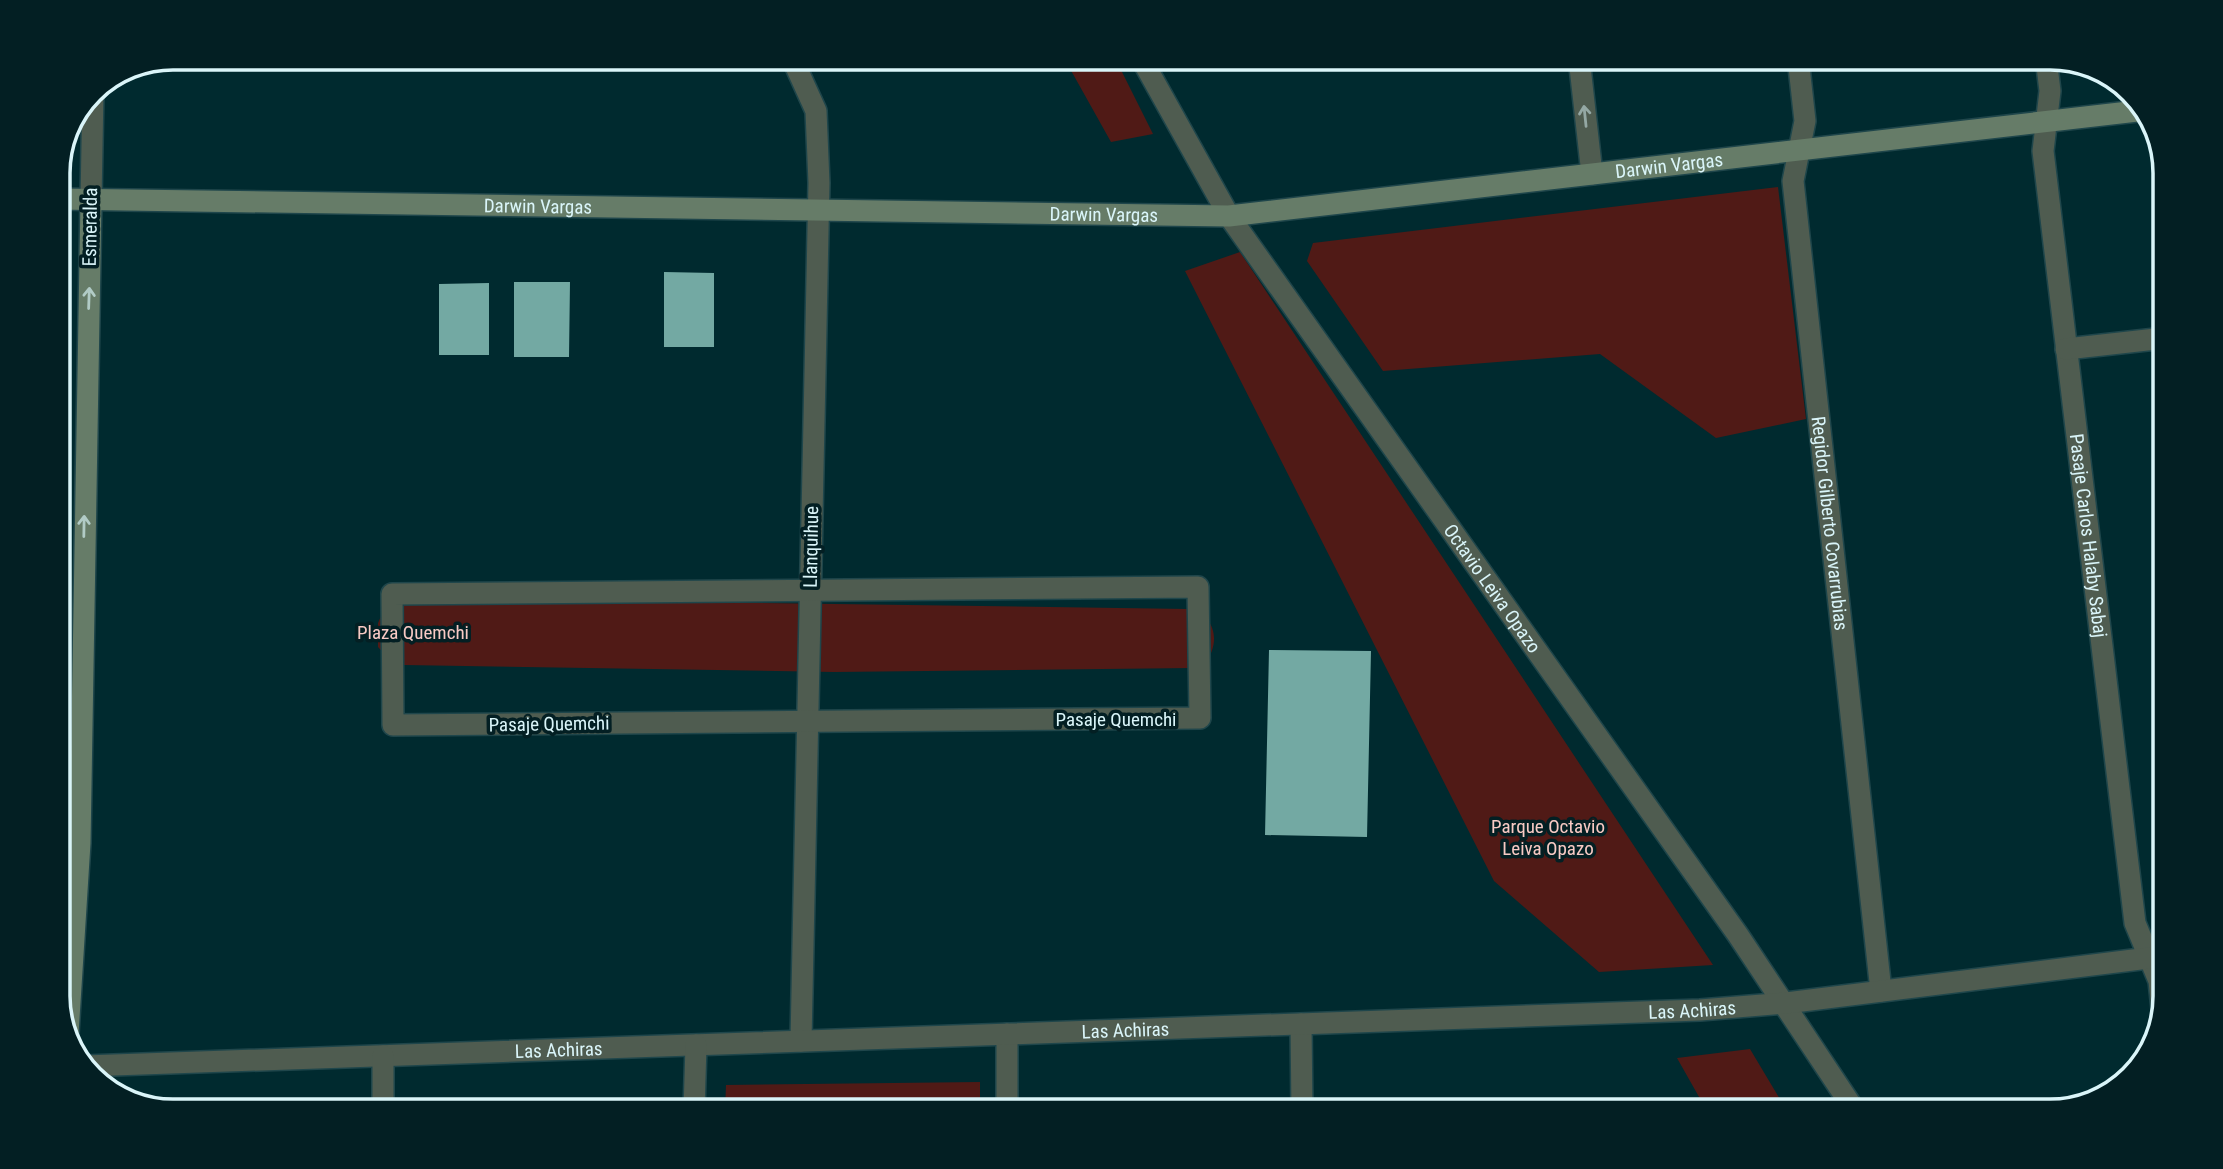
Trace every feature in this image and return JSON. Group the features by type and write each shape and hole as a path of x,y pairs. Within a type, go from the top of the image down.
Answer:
{"street":[{"name":"Llanquihue","path":"797,70 816,111 819,211 801,1041"},
{"name":"Octavio Leiva Opazo","path":"1148,70 1229,216 1786,1003 1847,1099"},
{"path":"1580,70 1592,174"},
{"name":"Regidor Gilberto Covarrubias","path":"1799,70 1805,121 1793,181 1881,991"},
{"name":"Pasaje Carlos Halaby Sabaj","path":"2047,70 2050,91 2043,151 2066,349 2135,923 2153,951"},
{"name":"Esmeralda","path":"70,1002 80,843 93,108"},
{"name":"Darwin Vargas","path":"70,200 1229,216 2132,112"},
{"path":"2066,349 2153,339"},
{"name":"Pasaje Quemchi","path":"1198,587 1200,718 808,721 393,725 392,594 1198,587"},
{"name":"Las Achiras","path":"98,1066 1700,1010 1786,1003 2153,957"},
{"path":"1301,1024 1302,1099"},
{"path":"1007,1034 1007,1099"},
{"path":"694,1099 696,1045"},
{"path":"383,1056 383,1099"}],"green space":[{"path":"1071,70 1121,70 1153,134 1111,142"},
{"path":"1778,187 1806,419 1716,438 1600,354 1383,371 1307,261 1313,243"},
{"name":"Parque Octavio Leiva Opazo","path":"1240,252 1713,965 1599,972 1494,881 1185,271"},
{"name":"Plaza Quemchi","path":"406,598 1188,609 1205,617 1213,630 1214,639 1205,664 1192,668 834,672 404,665 388,658 378,647 378,623 385,607"},
{"path":"1750,1049 1780,1099 1700,1099 1677,1058"},
{"path":"980,1082 980,1099 725,1099 726,1085"}],"building":[{"path":"664,272 714,273 714,347 664,347"},
{"path":"514,282 570,282 569,357 514,357"},
{"path":"489,283 489,355 439,355 439,284"},
{"path":"1269,650 1371,651 1367,837 1265,835"}]}
